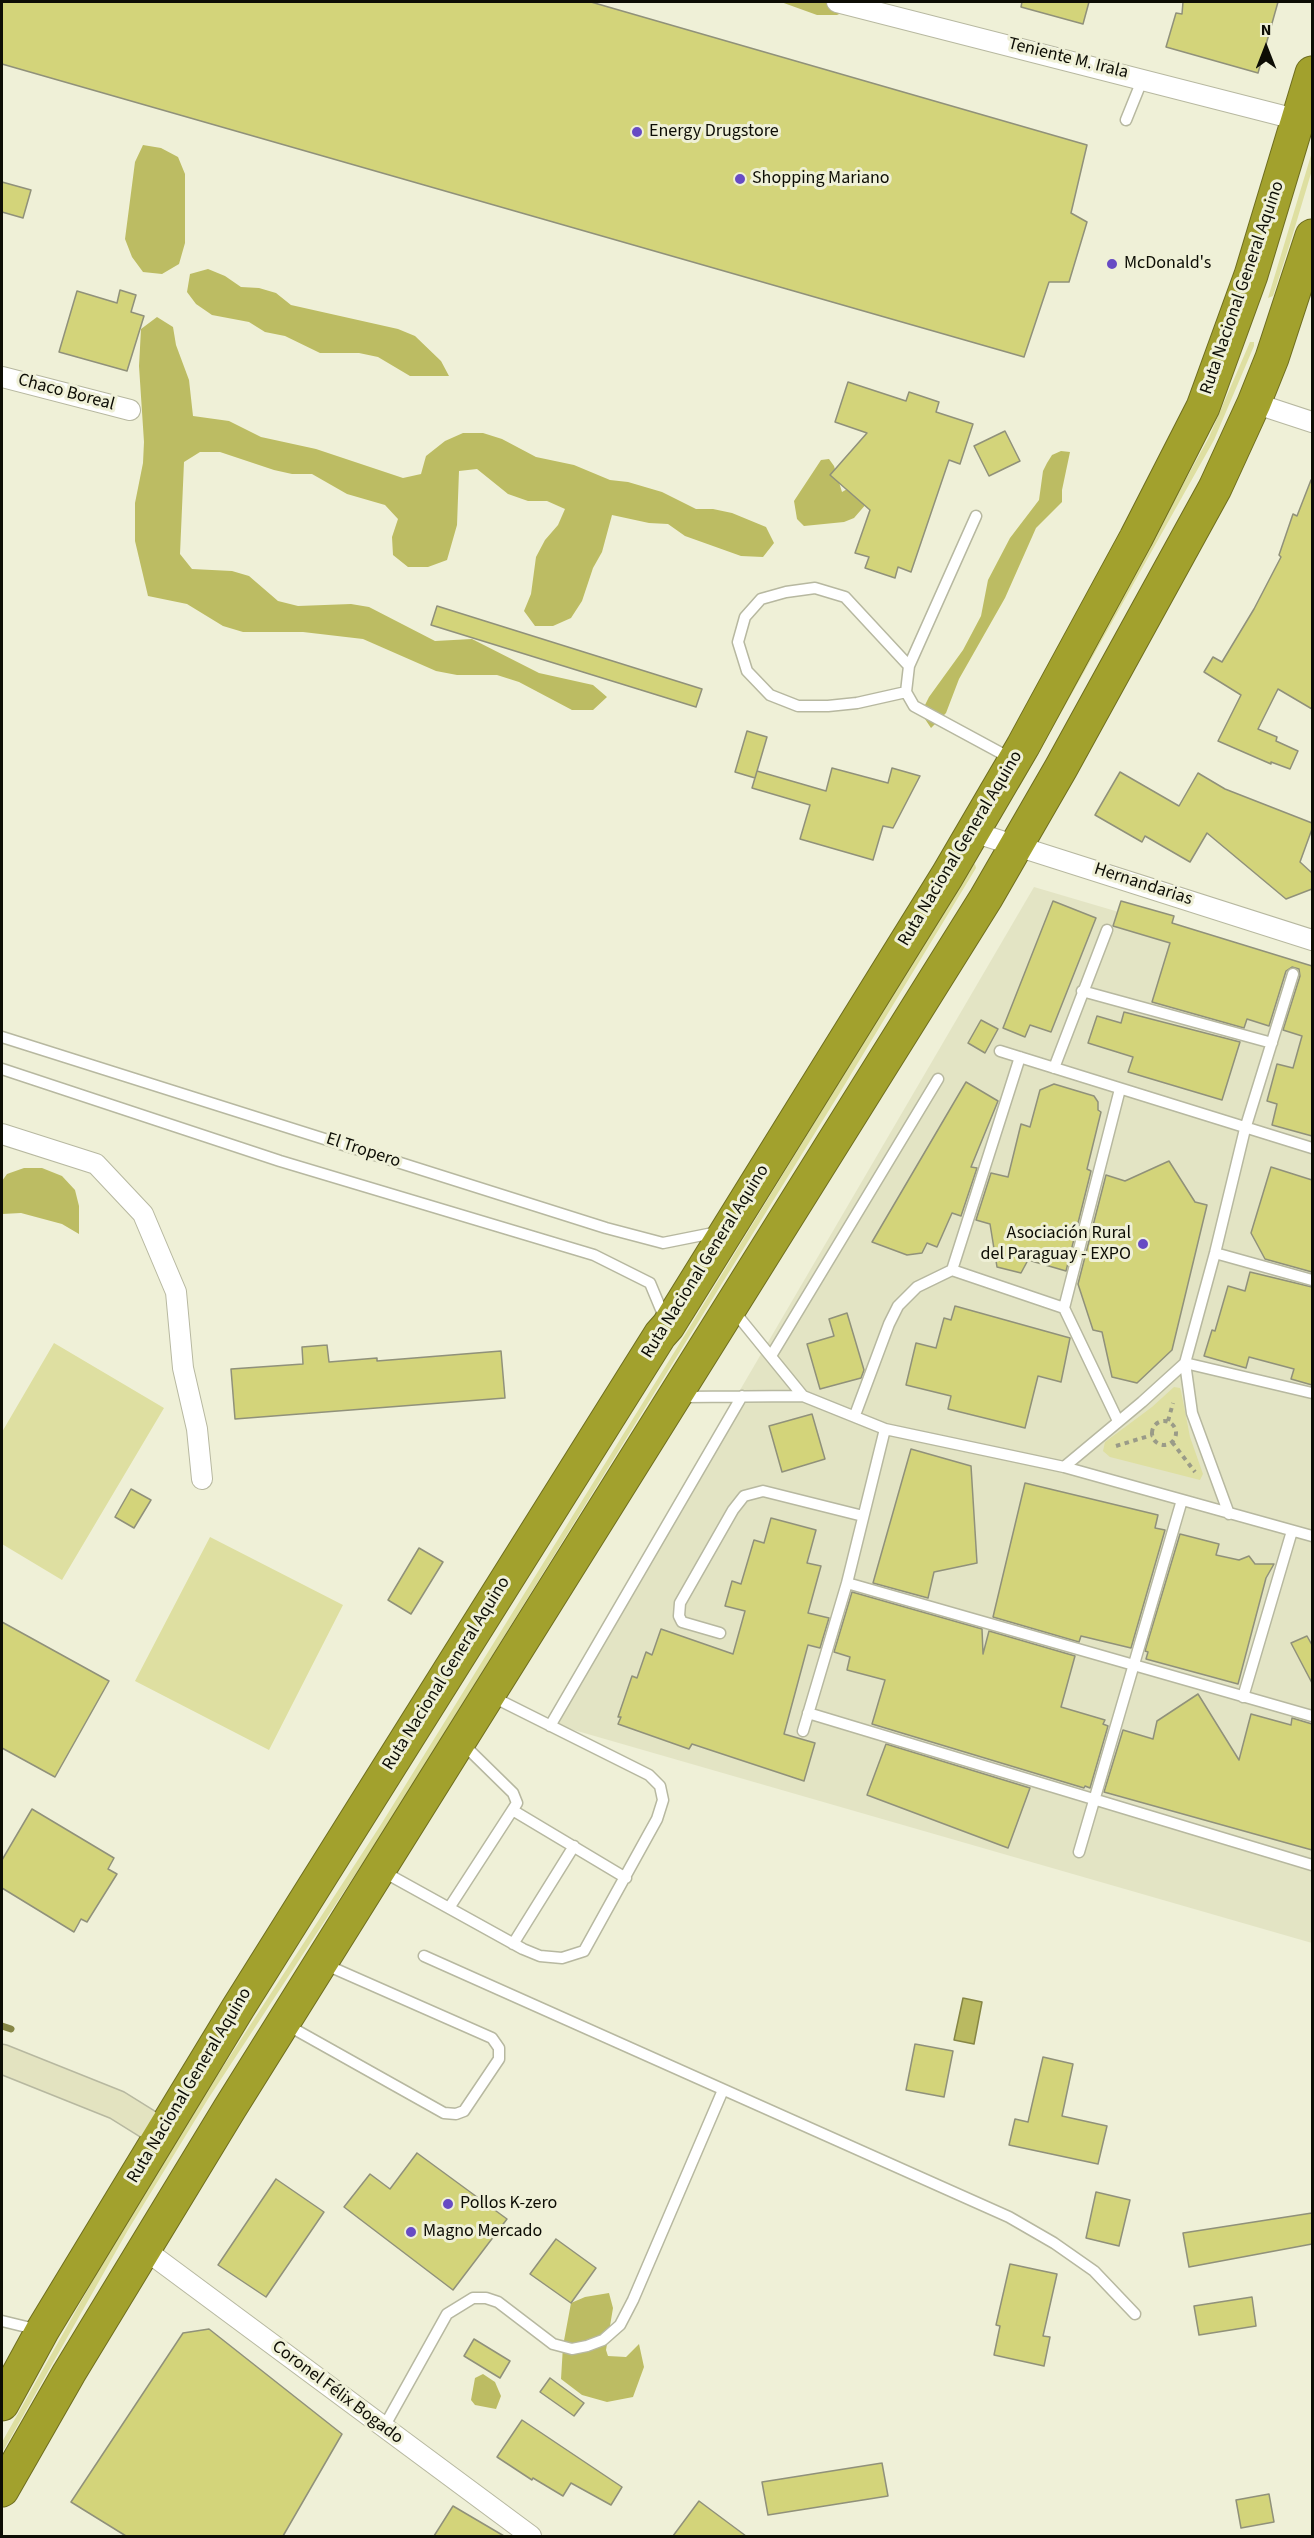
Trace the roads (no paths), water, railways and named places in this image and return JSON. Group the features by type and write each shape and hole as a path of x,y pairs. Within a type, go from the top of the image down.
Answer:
{"highway":[{"name":"Ruta Nacional General Aquino","path":"2,2404 42,2331 162,2133 407,1737 660,1335 668,1326 973,832 1015,760 1169,477 1203,407 1305,121 1312,74"},
{"path":"2,2490 69,2373 283,2022 1017,845 1205,507 1254,403 1285,322 1306,279 1312,236"},
{"path":"1240,305 1285,322"}],"street":[{"name":"Teniente M. Irala","path":"837,2 1305,121"},
{"name":"Chaco Boreal","path":"2,377 130,410"},
{"path":"1254,403 1312,422"},
{"name":"Hernandarias","path":"973,832 1312,940"},
{"path":"2,1134 96,1164 143,1214 176,1292 183,1368 196,1429 202,1479"},
{"path":"2,2059 117,2106 162,2133"},
{"name":"Coronel Félix Bogado","path":"144,2249 531,2536"}],"lane":[{"path":"1126,120 1143,78"},
{"path":"976,516 909,666 906,692 914,706 1015,760"},
{"path":"906,692 857,703 798,706 770,695 747,671 738,642 745,618 761,599 815,588 845,597 909,666"},
{"path":"1054,1068 1107,930"},
{"path":"1229,1514 1192,1413 1185,1363 1245,1129 1293,974"},
{"path":"1082,991 1272,1043"},
{"name":"El Tropero","path":"2,1037 606,1228 663,1243 727,1231"},
{"path":"1000,1051 1312,1148"},
{"path":"952,1270 1020,1057"},
{"name":"El Tropero","path":"2,1069 280,1161 594,1255 650,1283 668,1326"},
{"path":"771,1356 938,1079"},
{"path":"1118,1421 1064,1308 1120,1089"},
{"path":"1215,1253 1312,1280"},
{"path":"855,1415 898,1306 917,1287 952,1270 1064,1308"},
{"path":"730,1307 803,1396"},
{"path":"1185,1363 1312,1393"},
{"path":"1064,1467 1185,1363"},
{"path":"675,1396 803,1396 885,1429 1064,1467 1312,1536"},
{"path":"550,1726 742,1396"},
{"path":"803,1731 847,1583 885,1429"},
{"path":"720,1633 682,1622 679,1616 680,1603 733,1510 744,1496 763,1491 863,1516"},
{"path":"1079,1852 1182,1500"},
{"path":"1243,1697 1292,1530"},
{"path":"847,1583 1312,1716"},
{"path":"379,1869 513,1944 540,1956 562,1958 584,1951 657,1819 663,1800 660,1786 649,1775 488,1695"},
{"path":"808,1713 1312,1865"},
{"path":"449,1908 514,1811 517,1803 513,1793 459,1741"},
{"path":"514,1811 626,1878"},
{"path":"513,1944 574,1846"},
{"path":"424,1956 1009,2217 1054,2243 1094,2271 1135,2314"},
{"path":"283,2022 444,2113 456,2114 464,2111 499,2059 499,2048 492,2038 321,1962"},
{"path":"384,2427 447,2314 473,2298 486,2298 498,2302 553,2344 572,2349 603,2340 620,2325 633,2300 723,2090"},
{"path":"2,2321 42,2331"}],"waterway":[{"path":"2,2026 11,2029"}],"place":[{"name":"Energy Drugstore","path":"637,132"},
{"name":"Shopping Mariano","path":"740,179"},
{"name":"McDonald's","path":"1112,264"},
{"name":"Asociación Rural del Paraguay - EXPO","path":"1143,1244"},
{"name":"Pollos K-zero","path":"448,2204"},
{"name":"Magno Mercado","path":"411,2232"}]}
